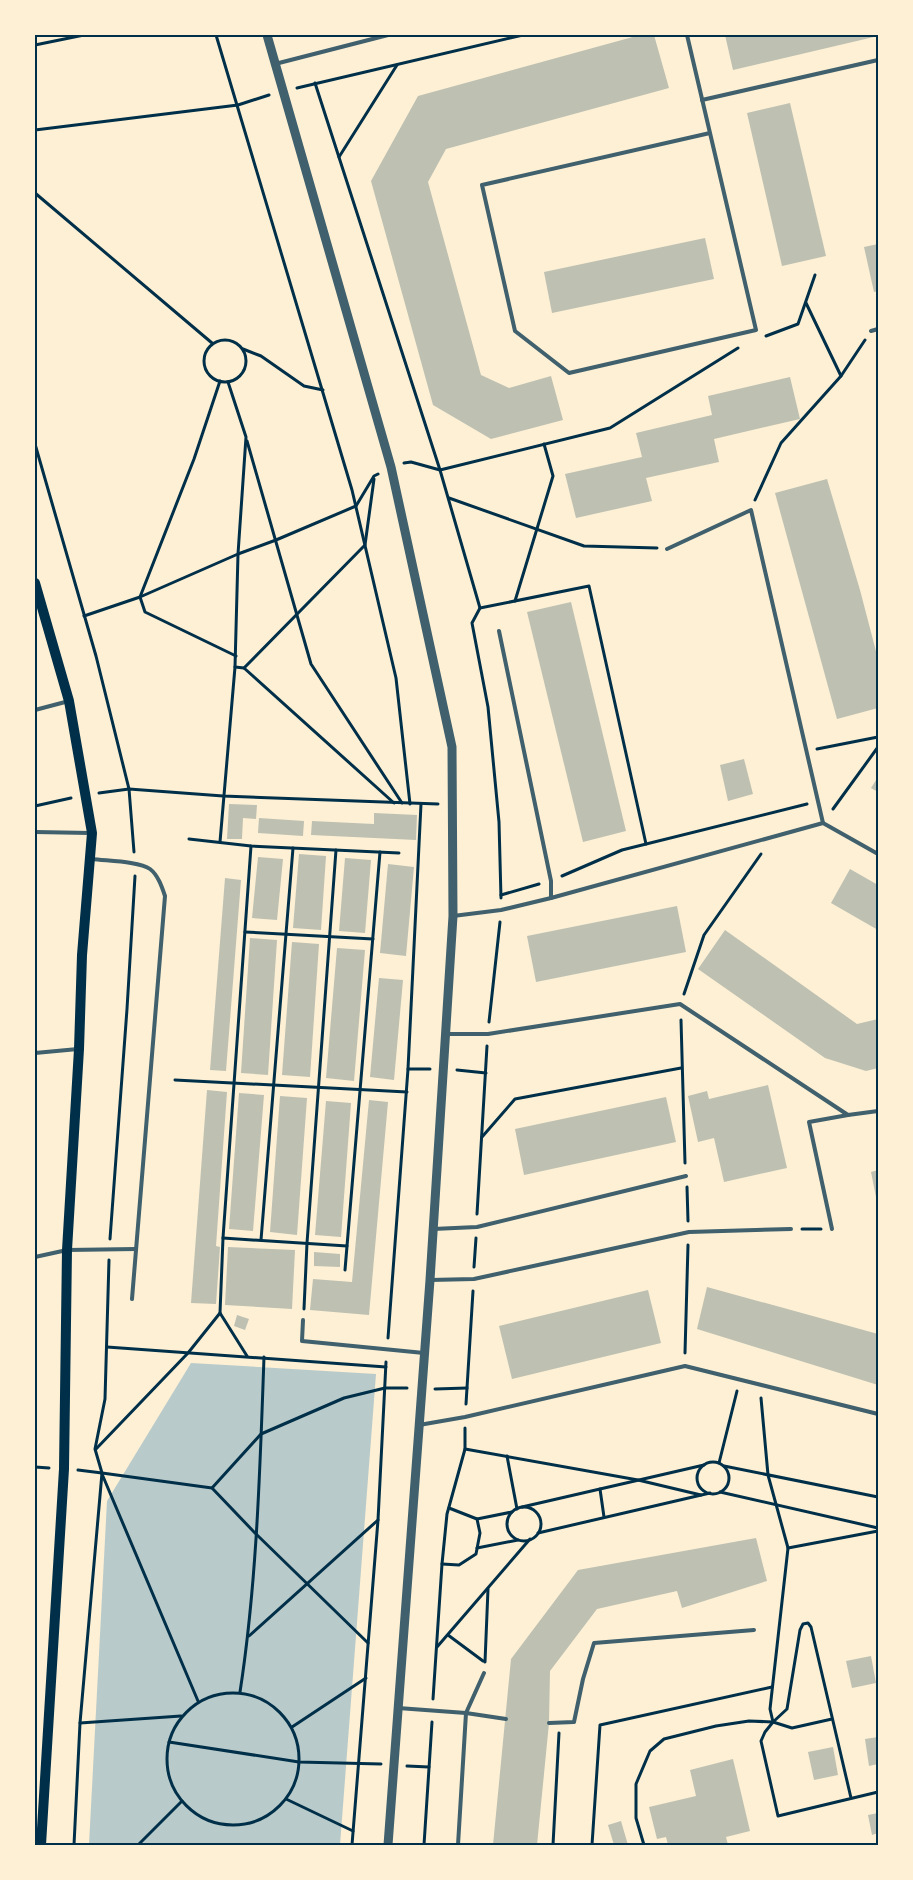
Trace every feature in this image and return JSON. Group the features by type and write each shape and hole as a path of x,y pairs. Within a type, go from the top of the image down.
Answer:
{"main road":[{"path":"35,583 69,702 87,794 92,833 82,955 79,1049 67,1250 64,1469 41,1845"}],"street":[{"path":"267,35 391,467 452,747 453,916 430,1280 388,1845"}],"lane":[{"path":"275,64 388,35"},
{"path":"687,35 702,100 710,133 756,330 569,373 515,331 482,185 710,133"},
{"path":"702,100 878,60"},
{"path":"871,331 878,330"},
{"path":"667,548 751,510 823,822 878,854"},
{"path":"499,631 551,881 551,898"},
{"path":"35,710 69,702"},
{"path":"453,916 501,910 551,898 823,822"},
{"path":"35,832 92,833"},
{"path":"90,859 134,864 149,868 156,875 165,896 132,1299"},
{"path":"445,1034 488,1034 680,1004 848,1115"},
{"path":"35,1054 79,1049"},
{"path":"832,1229 809,1122 878,1111"},
{"path":"433,1229 477,1227 686,1176"},
{"path":"430,1280 474,1279 688,1232 791,1230"},
{"path":"35,1257 67,1250 136,1248"},
{"path":"303,1320 302,1341 424,1353"},
{"path":"419,1425 466,1417 685,1366 878,1414"},
{"path":"549,1723 574,1722 583,1679 594,1644 754,1630"},
{"path":"458,1845 466,1713 484,1673"},
{"path":"398,1708 466,1713 506,1719"}],"path":[{"path":"35,44 84,35"},
{"path":"216,35 356,506 396,678 410,804"},
{"path":"35,130 238,105 315,83 522,35"},
{"path":"339,157 398,64"},
{"path":"315,83 440,470 480,608 588,586 646,844"},
{"path":"35,192 212,343"},
{"path":"765,336 798,324 815,275"},
{"path":"806,302 841,376"},
{"path":"751,510 780,443 841,376 871,331"},
{"path":"225,339 238,344 243,349 246,356 244,370 240,376 228,382 220,381 208,374 205,368 204,355 212,343 225,339"},
{"path":"440,470 610,428 739,348"},
{"path":"243,349 261,356 304,386 323,390"},
{"path":"220,381 194,459 140,597 145,612 236,656"},
{"path":"228,382 311,664 402,804"},
{"path":"220,842 236,656 238,554 246,438"},
{"path":"35,444 84,616 129,789 134,864 134,902 110,1249 105,1399 96,1449 102,1474 198,1701"},
{"path":"515,601 553,476 544,444"},
{"path":"244,668 365,545 374,476"},
{"path":"448,498 584,546 667,548"},
{"path":"84,616 140,597 238,554 356,506"},
{"path":"235,666 244,668 395,803"},
{"path":"806,751 878,737"},
{"path":"823,822 878,746"},
{"path":"35,806 87,794 129,789 223,796 402,804 453,804"},
{"path":"501,895 551,881 622,850 818,801"},
{"path":"352,1845 369,1644 387,1349 407,1092 421,804"},
{"path":"685,1366 688,1232 680,1004 704,936 772,837"},
{"path":"189,839 251,846 398,853"},
{"path":"247,1356 220,1313 223,1238 251,846"},
{"path":"261,1240 293,848"},
{"path":"303,1320 336,850"},
{"path":"346,1270 380,852"},
{"path":"245,932 373,939"},
{"path":"482,1138 515,1100 681,1068"},
{"path":"175,1080 407,1092"},
{"path":"791,1230 832,1229"},
{"path":"223,1238 347,1246"},
{"path":"96,1449 188,1353 220,1313"},
{"path":"107,1347 386,1367"},
{"path":"240,1692 248,1636 264,1357"},
{"path":"719,1463 740,1380"},
{"path":"760,1385 768,1475 788,1548 770,1708 773,1722"},
{"path":"212,1488 261,1434 344,1398 385,1388 467,1388"},
{"path":"466,1449 638,1480 701,1495"},
{"path":"507,1456 517,1509"},
{"path":"449,1508 477,1519 704,1465 709,1462 878,1497"},
{"path":"704,1465 698,1473 698,1483 705,1491 710,1493"},
{"path":"720,1492 729,1480 729,1474 724,1466"},
{"path":"35,1467 212,1488 255,1533 369,1644"},
{"path":"74,1845 80,1723 102,1474"},
{"path":"600,1489 604,1517"},
{"path":"436,1648 530,1539 538,1533 720,1492 878,1529"},
{"path":"522,1507 533,1510 540,1518 541,1523 538,1533"},
{"path":"512,1512 509,1516 508,1528 514,1537 519,1540"},
{"path":"442,1564 459,1566 476,1554 480,1533 477,1519"},
{"path":"248,1636 378,1520"},
{"path":"788,1548 878,1529"},
{"path":"477,1548 530,1539"},
{"path":"484,1673 488,1588"},
{"path":"851,1798 808,1622 803,1624 800,1630 787,1709 773,1722 761,1741 778,1816 878,1792"},
{"path":"448,1635 485,1662"},
{"path":"292,1727 366,1678"},
{"path":"592,1845 600,1725 772,1687"},
{"path":"240,1692 261,1698 279,1710 292,1727 299,1747 300,1769 293,1790 280,1807 261,1820 240,1825 217,1824 196,1815 182,1801 169,1780 166,1757 170,1735 182,1716 198,1701 218,1693 240,1692"},
{"path":"80,1723 182,1716"},
{"path":"644,1845 636,1818 636,1784 650,1751 664,1739 716,1726 749,1721 773,1722 792,1728 832,1719"},
{"path":"553,1845 560,1724"},
{"path":"169,1742 299,1762 429,1767"},
{"path":"286,1799 353,1831"},
{"path":"138,1845 182,1801"}],"shaded area":[{"path":"191,1363 376,1374 340,1845 89,1845 107,1501"}],"building":[{"path":"640,35 654,35 669,88 446,149 428,182 481,375 509,388 551,376 563,420 491,439 433,405 371,181 418,96"},
{"path":"725,35 878,35 878,36 733,70"},
{"path":"790,103 826,256 782,266 747,113"},
{"path":"705,238 714,279 552,313 544,272"},
{"path":"878,244 878,291 874,292 864,247"},
{"path":"790,377 800,419 714,439 719,462 646,478 652,501 576,518 565,474 642,457 636,433 712,415 708,396"},
{"path":"827,479 878,659 878,708 837,719 775,493"},
{"path":"571,602 626,831 583,842 527,612"},
{"path":"744,759 753,794 728,801 720,765"},
{"path":"878,777 878,792 871,788"},
{"path":"229,804 257,805 256,819 243,818 242,839 227,839"},
{"path":"374,813 417,815 416,840 311,835 312,821 374,824"},
{"path":"259,818 304,821 303,836 258,833"},
{"path":"299,854 326,856 321,930 293,928"},
{"path":"258,857 283,859 277,920 252,918"},
{"path":"345,858 371,860 365,933 339,931"},
{"path":"388,864 414,867 406,956 380,953"},
{"path":"850,869 878,885 878,930 831,903"},
{"path":"225,878 241,880 226,1071 210,1070"},
{"path":"677,906 686,952 536,982 527,936"},
{"path":"725,930 857,1024 878,1019 878,1068 866,1071 825,1058 698,969"},
{"path":"250,938 277,940 268,1075 241,1073"},
{"path":"292,942 319,944 310,1077 282,1075"},
{"path":"337,948 365,950 354,1081 326,1078"},
{"path":"379,978 403,980 394,1080 370,1077"},
{"path":"768,1085 787,1168 724,1182 714,1138 698,1142 688,1096 707,1091 709,1099"},
{"path":"207,1090 227,1092 216,1246 220,1247 216,1304 191,1303"},
{"path":"239,1093 264,1095 253,1231 229,1229"},
{"path":"280,1096 307,1098 297,1235 270,1232"},
{"path":"666,1097 676,1142 524,1175 515,1129"},
{"path":"369,1100 388,1102 369,1315 310,1310 313,1279 352,1282"},
{"path":"326,1101 351,1103 341,1237 315,1235"},
{"path":"878,1170 878,1202 877,1202 871,1172"},
{"path":"228,1247 295,1250 292,1309 225,1305"},
{"path":"314,1252 340,1254 340,1267 314,1266"},
{"path":"707,1287 878,1334 878,1385 697,1329"},
{"path":"648,1290 661,1343 512,1379 499,1326"},
{"path":"237,1315 249,1319 245,1330 234,1326"},
{"path":"756,1538 767,1581 682,1608 677,1591 597,1609 550,1671 549,1723 537,1845 493,1845 511,1659 578,1570"},
{"path":"871,1656 876,1683 852,1688 846,1661"},
{"path":"878,1737 878,1764 869,1766 865,1739"},
{"path":"833,1747 838,1775 814,1780 808,1752"},
{"path":"733,1759 750,1831 726,1837 728,1845 668,1845 666,1837 657,1839 649,1807 696,1796 690,1770"},
{"path":"878,1813 878,1833 872,1835 868,1815"},
{"path":"621,1821 628,1845 614,1845 608,1825"}]}
